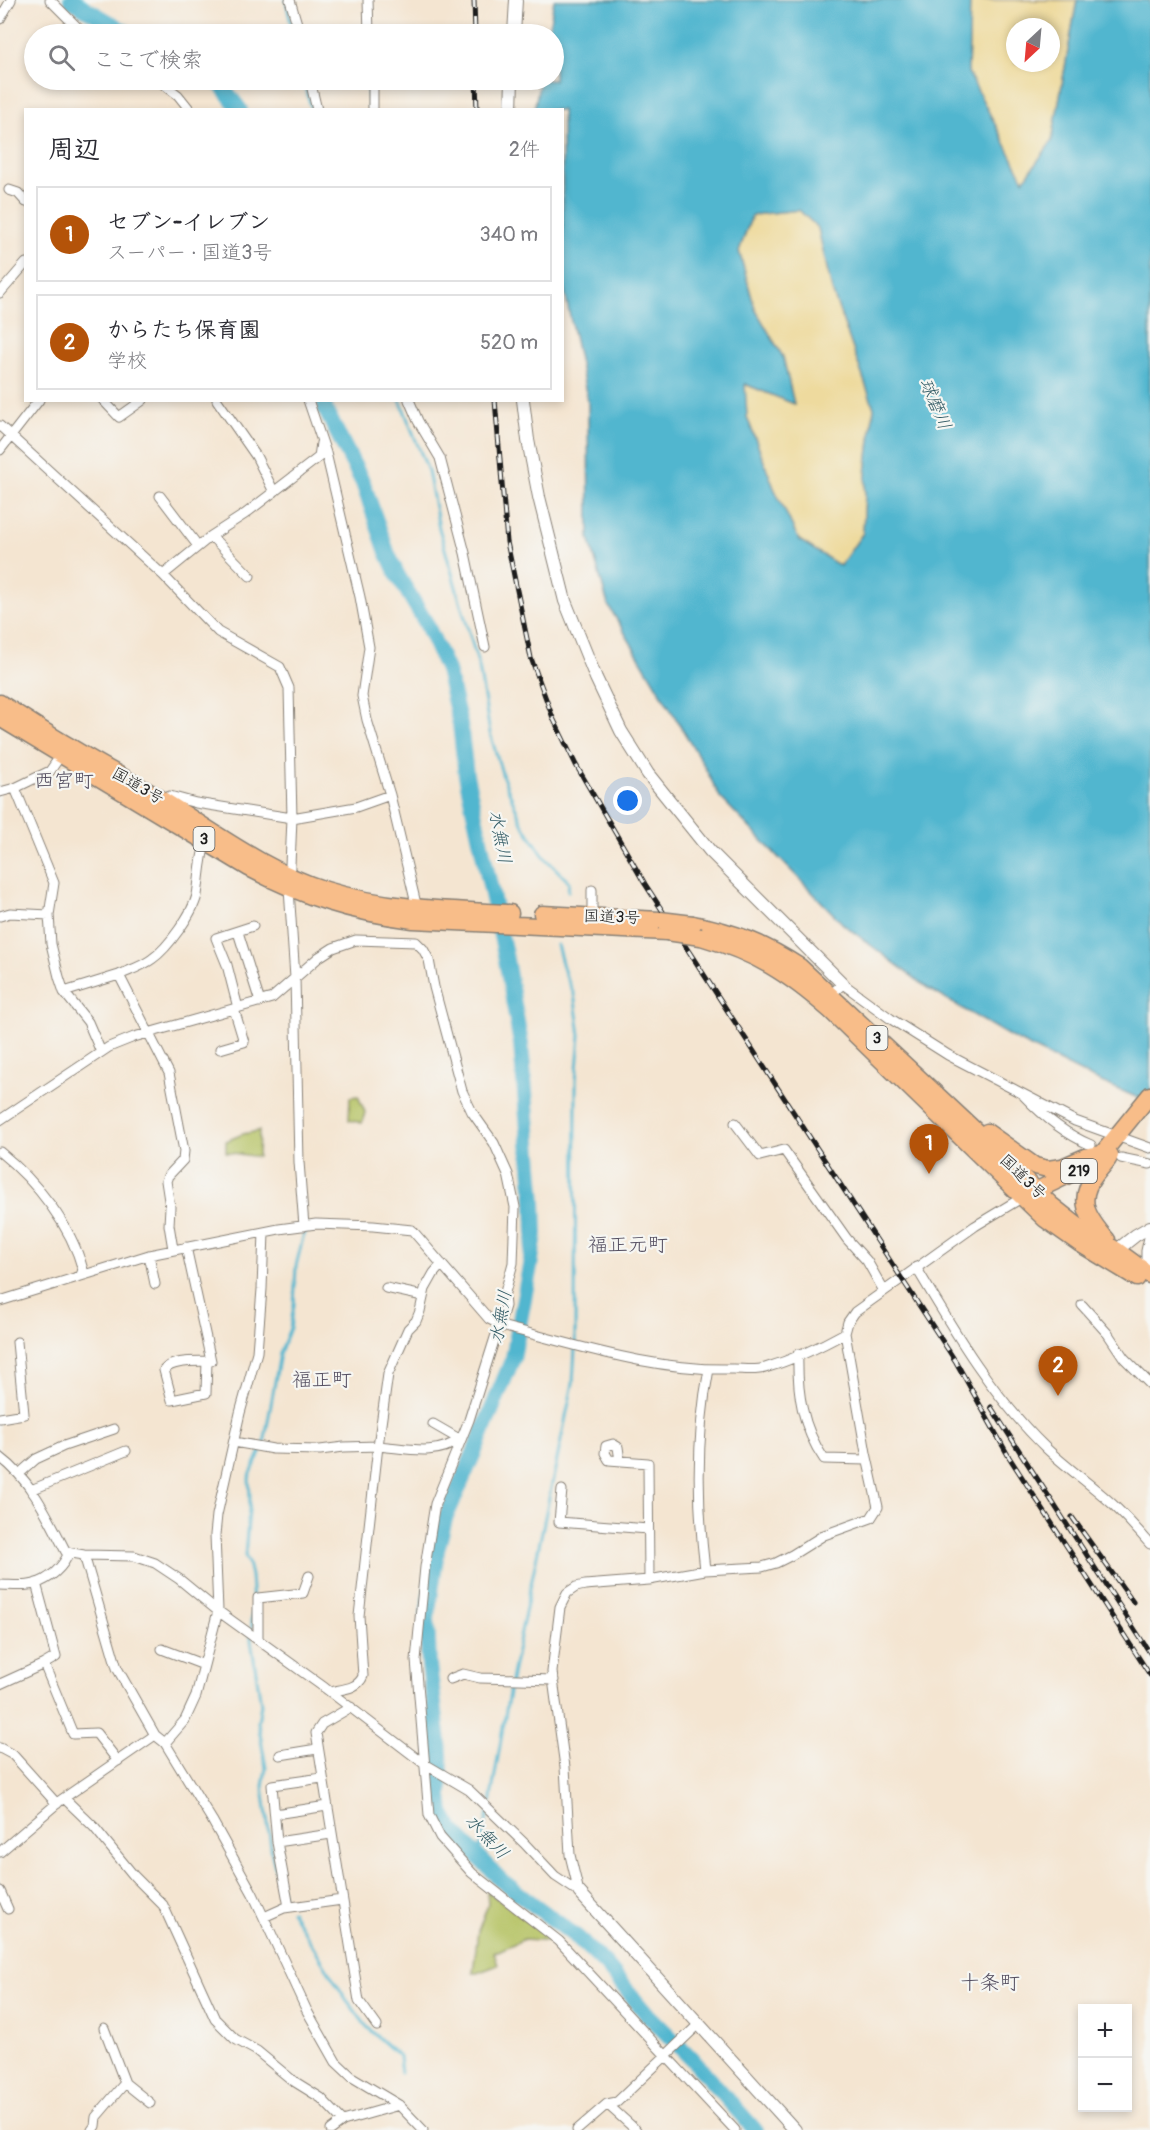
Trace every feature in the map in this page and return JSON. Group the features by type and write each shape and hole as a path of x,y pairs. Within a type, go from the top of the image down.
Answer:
{"highway":[{"name":"国道3号","path":"0,703 64,750 249,868 289,882"},
{"name":"国道3号","path":"0,718 164,801 322,902 373,915 422,912 664,926"},
{"name":"国道3号","path":"520,919 592,917 743,936 773,950 837,989 1029,1194 1045,1219 1111,1254 1149,1278"},
{"name":"国道3号","path":"697,930 747,952 804,987 1029,1194"},
{"name":"219","path":"1029,1194 1079,1170 1096,1150 1120,1132 1150,1095"},
{"path":"953,1111 1010,1147 1035,1166 1048,1169 1062,1167 1096,1150"},
{"path":"1111,1254 1086,1210 1084,1198 1094,1176 1109,1159 1120,1132"}],"street":[{"path":"0,19 11,0"},
{"path":"50,0 74,24"},
{"path":"291,0 297,24"},
{"path":"368,0 369,24"},
{"path":"515,24 516,0"},
{"path":"171,90 188,108"},
{"path":"312,90 317,108"},
{"path":"373,90 373,108"},
{"path":"511,108 512,90"},
{"path":"9,190 23,196"},
{"path":"0,293 24,265"},
{"path":"0,450 37,402"},
{"path":"105,402 119,417 140,402"},
{"path":"218,402 255,456 264,477 274,492"},
{"path":"309,402 322,440 360,597 369,647 362,696 366,720 390,795 422,912"},
{"path":"410,402 418,421 440,458 465,553 485,647"},
{"path":"523,402 539,497 565,601 597,678 621,731 648,774 710,851 837,989 891,1019 948,1055 1076,1120 1120,1132 1150,1148"},
{"path":"0,426 163,575 218,632 280,667 289,688 292,818 289,882 295,978 299,1162 304,1226"},
{"path":"163,575 211,536 245,514 319,457 322,440"},
{"path":"160,496 198,546"},
{"path":"211,536 250,576"},
{"path":"0,792 15,788 50,771 64,750"},
{"path":"15,788 54,883 50,915 51,944 64,992 88,1022 101,1052"},
{"path":"164,801 170,796 196,803 292,818 356,807 390,795"},
{"path":"64,992 119,975 153,958 166,946 192,911 201,856 206,840"},
{"path":"592,890 592,917"},
{"path":"0,916 9,913 50,915"},
{"path":"220,1049 244,1042 227,965 216,938 253,926"},
{"path":"238,932 260,1002"},
{"path":"0,1120 101,1052 134,1037 272,998 319,957 333,948 356,940 416,942 423,949 429,960 462,1091 472,1112 494,1143 508,1174 515,1207 513,1263 504,1296 502,1325 469,1420 435,1504 422,1588 416,1660 429,1815 446,1844 472,1873 559,1941 735,2130"},
{"path":"119,975 169,1073 183,1141 183,1160 166,1181 172,1249"},
{"path":"1018,1090 1037,1110 1072,1137 1096,1150"},
{"path":"735,1122 760,1156 784,1150 847,1239 867,1262 884,1291"},
{"path":"0,1152 24,1174 63,1222 81,1260 83,1270 81,1275"},
{"path":"1121,1158 1150,1164"},
{"path":"579,1892 570,1856 565,1767 552,1672 560,1607 567,1593 576,1587 585,1585 649,1580 705,1570 762,1567 776,1563 824,1535 871,1518 878,1507 867,1460 845,1333 848,1322 855,1312 916,1267 975,1226 1029,1194"},
{"path":"0,1301 172,1249 316,1224 373,1226 411,1230 489,1319 531,1333 653,1363 709,1369 764,1369 845,1333"},
{"path":"1111,1254 1150,1227"},
{"path":"165,1743 185,1720 196,1696 218,1611 215,1535 217,1515 257,1352 264,1233"},
{"path":"1149,1278 1146,1251 1150,1233"},
{"path":"186,1247 211,1361 207,1361 188,1362 167,1366 164,1370 172,1400 206,1393 207,1361"},
{"path":"149,1255 155,1284"},
{"path":"330,1692 356,1685 361,1682 363,1676 359,1616 388,1374 408,1329 416,1321 423,1296 434,1273 442,1264"},
{"path":"916,1267 973,1360 1017,1416 1045,1448 1107,1499 1150,1544"},
{"path":"386,1288 423,1296"},
{"path":"1082,1305 1108,1334 1124,1358 1150,1384"},
{"path":"0,1418 24,1414 17,1342"},
{"path":"798,1354 797,1378 802,1413 812,1441 824,1459 867,1460"},
{"path":"705,1570 700,1529 699,1487 701,1417 709,1369"},
{"path":"433,1424 460,1438"},
{"path":"19,1474 45,1454 114,1429"},
{"path":"234,1442 263,1447 320,1450 378,1446 440,1450 460,1438"},
{"path":"31,1490 126,1451"},
{"path":"1,1460 19,1474 31,1490 66,1552 84,1555 134,1556 155,1563 426,1765 470,1790 555,1876 579,1892 795,2130"},
{"path":"620,1461 648,1463 649,1580"},
{"path":"562,1491 559,1522 648,1529"},
{"path":"0,1585 36,1583 59,1569 65,1563 69,1552"},
{"path":"84,1555 117,1668 155,1735 165,1743 212,1820 253,1894 307,2011 336,2062 352,2077 399,2105 423,2130"},
{"path":"258,1639 258,1598 303,1593 309,1576"},
{"path":"0,1684 56,1656 36,1583"},
{"path":"162,1649 204,1665"},
{"path":"44,1664 73,1734 96,1733 118,1761"},
{"path":"450,1679 463,1674 480,1678 554,1680"},
{"path":"351,1707 321,1724 316,1733 317,1749 359,2001 377,2026"},
{"path":"0,1852 60,1801 155,1735"},
{"path":"0,1748 14,1755 60,1801 94,1827 134,1876 163,1905 215,2019 235,2039 257,2051 292,2080 321,2098 344,2121"},
{"path":"280,1755 317,1749"},
{"path":"289,1907 277,1842 272,1785 322,1778"},
{"path":"275,1814 327,1806"},
{"path":"277,1842 331,1834"},
{"path":"0,1891 8,1909"},
{"path":"264,1917 289,1907 342,1900"},
{"path":"577,2130 608,2104 617,2102 698,2025"},
{"path":"104,2028 124,2083 150,2103"},
{"path":"92,2130 96,2116 124,2083"},
{"path":"608,2104 636,2130"},
{"path":"330,2130 344,2121 399,2105"}],"green space":[{"path":"358,1096 365,1112 362,1123 349,1120 350,1097"},
{"path":"259,1131 258,1157 226,1152 226,1141"},
{"path":"487,1891 555,1941 524,1939 494,1953 498,1965 473,1973 478,1931 488,1905"}],"sand":[{"path":"970,0 1077,0 1052,141 1024,181 968,72"},
{"path":"799,210 818,228 832,290 874,408 866,474 863,533 840,566 799,540 774,488 747,417 744,384 794,404 783,357 755,309 739,251 752,215"}],"water":[{"name":"球磨川","path":"554,0 970,0 968,72 1024,180 1052,141 1077,0 1150,0 1150,1103 1090,1077 1011,1037 929,989 844,925 720,797 702,762 608,605 589,538 588,402 564,289 564,108 534,108 538,90 564,90 564,24 550,24","holes":["799,210 818,228 832,290 874,408 866,474 863,533 840,566 799,540 774,488 747,417 745,384 794,404 783,357 755,309 739,251 752,215"]}],"waterway":[{"name":"水無川","path":"71,0 112,24"},
{"path":"286,0 291,24"},
{"name":"水無川","path":"225,90 239,108"},
{"path":"306,90 311,108"},
{"path":"368,90 369,108"},
{"name":"水無川","path":"324,402 325,409 363,483 397,574 426,623 447,670 460,724 466,775 505,954 521,1044 534,1202 535,1234 530,1266 513,1358 445,1519 437,1550 427,1618 429,1665 441,1768 442,1812 452,1830 502,1881 578,1938 606,1965 644,2011 691,2058 755,2130"},
{"path":"401,402 428,471 439,528 479,667 490,733 503,777 523,825 545,858 569,882 568,891"},
{"path":"490,1804 512,1675 573,1383 576,1080 580,1035 574,994 565,974 557,945"},
{"path":"283,1897 272,1855 263,1786 266,1768 258,1722 261,1704 251,1640 253,1603 251,1576 245,1556 250,1498 249,1478 264,1444 280,1353 290,1328 296,1266 305,1229"},
{"path":"478,1857 488,1813"},
{"path":"291,1911 346,1999 367,2027 399,2056 401,2073"}],"railway":[{"path":"474,0 475,24"},
{"path":"476,90 477,108"},
{"path":"495,402 507,542 531,658 553,718 576,765 645,884 956,1362 1009,1457 1150,1675"},
{"path":"991,1407 1150,1653"},
{"path":"1072,1517 1133,1602"}],"place":[{"name":"セブン-イレブン","path":"929,1174"},
{"name":"からたち保育園","path":"1058,1396"}],"district":[{"name":"西宮町","path":"64,780"},
{"name":"福正元町","path":"628,1244"},
{"name":"福正町","path":"322,1379"},
{"name":"十条町","path":"990,1982"}]}
